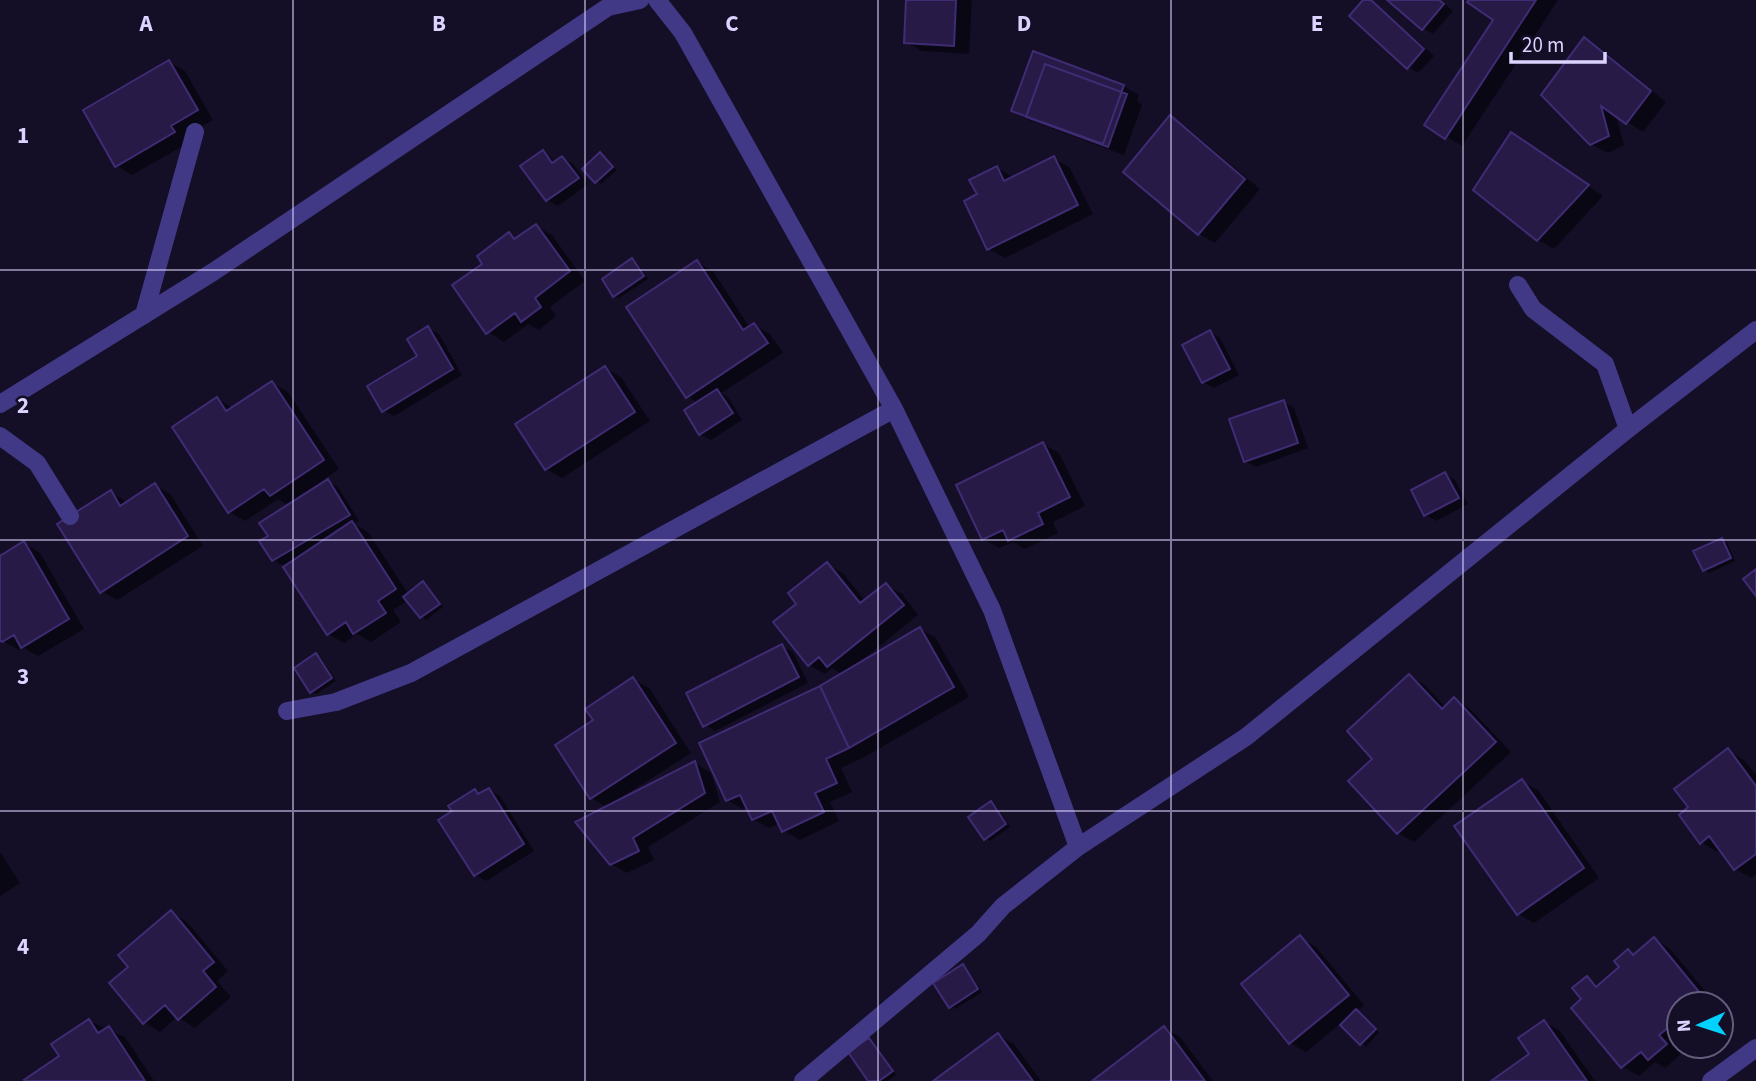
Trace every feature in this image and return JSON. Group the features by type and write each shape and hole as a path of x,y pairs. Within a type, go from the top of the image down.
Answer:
{"street":[{"path":"0,404 214,272 608,7 640,0"},
{"path":"657,0 683,33 894,409 992,610 1077,847"},
{"path":"144,315 195,132"},
{"path":"1518,285 1533,309 1605,364 1628,429"},
{"path":"803,1081 978,934 1003,906 1077,847 1245,737 1628,429 1756,330"},
{"path":"287,711 336,702 411,673 894,409"},
{"path":"0,436 37,463 70,516"},
{"path":"1711,1081 1756,1048"}],"building":[{"path":"906,0 956,0 954,46 904,43"},
{"path":"1363,0 1371,0 1424,49 1407,69 1349,16"},
{"path":"1387,0 1439,0 1444,4 1422,30"},
{"path":"1536,0 1445,139 1424,125 1493,20 1467,2"},
{"path":"1584,37 1651,91 1626,124 1601,106 1609,136 1590,145 1541,95"},
{"path":"1033,51 1124,85 1103,144 1011,111"},
{"path":"169,60 198,110 171,126 175,132 115,167 83,110"},
{"path":"1045,64 1127,94 1108,147 1026,117"},
{"path":"1170,115 1245,179 1198,235 1123,172"},
{"path":"1511,132 1589,185 1537,241 1473,190"},
{"path":"543,150 552,163 562,156 579,178 546,201 520,166"},
{"path":"600,152 613,167 595,183 582,169"},
{"path":"1054,156 1078,205 987,250 964,201 977,194 969,180 997,166 1004,181"},
{"path":"536,224 570,271 535,298 541,307 521,322 515,313 486,334 452,285 482,264 477,256 509,232 514,239"},
{"path":"632,258 644,276 613,297 602,279"},
{"path":"697,260 743,330 754,323 768,343 686,398 626,307"},
{"path":"428,326 453,369 382,412 367,386 417,356 407,339"},
{"path":"1210,330 1230,369 1202,383 1182,345"},
{"path":"605,366 635,412 545,470 515,424"},
{"path":"272,381 324,460 270,496 264,489 228,513 172,427 217,397 226,411"},
{"path":"717,389 733,413 699,435 684,410"},
{"path":"1284,400 1298,443 1244,462 1229,419"},
{"path":"1043,442 1070,497 1038,513 1043,524 1008,541 1003,530 982,540 956,485"},
{"path":"1445,472 1459,498 1424,516 1411,490"},
{"path":"328,479 350,515 272,561 259,541 268,536 259,523"},
{"path":"155,483 188,536 100,593 57,524 111,490 120,506"},
{"path":"352,521 396,589 378,601 386,613 353,634 346,622 327,635 283,567"},
{"path":"1722,538 1731,558 1703,571 1693,551"},
{"path":"24,541 69,619 21,648 14,635 2,642 0,640 0,556"},
{"path":"827,562 860,603 886,583 904,605 827,667 819,657 808,666 773,622 796,604 788,593"},
{"path":"1756,569 1756,596 1743,579"},
{"path":"423,581 440,604 420,618 403,597"},
{"path":"920,627 954,687 849,748 820,686"},
{"path":"782,644 799,677 703,727 686,693"},
{"path":"316,653 332,678 310,693 294,668"},
{"path":"1409,674 1442,709 1454,697 1496,742 1397,834 1348,781 1372,759 1347,731"},
{"path":"633,677 676,743 590,799 555,745 593,720 585,709"},
{"path":"820,686 849,748 826,759 837,783 815,793 824,812 782,832 772,811 752,820 740,795 726,801 699,743"},
{"path":"1728,748 1756,786 1756,854 1734,870 1709,836 1700,844 1679,815 1688,807 1674,789"},
{"path":"695,761 705,793 633,838 639,851 610,865 575,822"},
{"path":"1522,779 1584,868 1517,915 1454,826"},
{"path":"489,788 524,844 474,876 438,820 452,811 448,806 475,789 478,794"},
{"path":"991,801 1006,824 984,840 968,817"},
{"path":"171,910 214,962 203,971 216,987 178,1020 165,1005 143,1024 109,983 128,967 118,955"},
{"path":"1300,935 1349,995 1289,1044 1241,984"},
{"path":"1654,937 1697,990 1665,990 1665,1030 1659,1035 1665,1046 1648,1060 1641,1052 1621,1068 1571,1008 1581,999 1572,988 1587,976 1596,987 1619,967 1614,961 1628,949 1633,955"},
{"path":"963,964 978,989 949,1008 933,983"},
{"path":"1356,1009 1376,1029 1360,1045 1340,1025"},
{"path":"89,1019 98,1033 109,1026 145,1081 24,1080 59,1056 51,1044"},
{"path":"1544,1020 1587,1081 1491,1081 1529,1054 1518,1038"},
{"path":"1164,1026 1205,1081 1092,1081"},
{"path":"998,1033 1033,1081 933,1081"},
{"path":"869,1038 893,1071 879,1081 868,1081 848,1052"}]}
